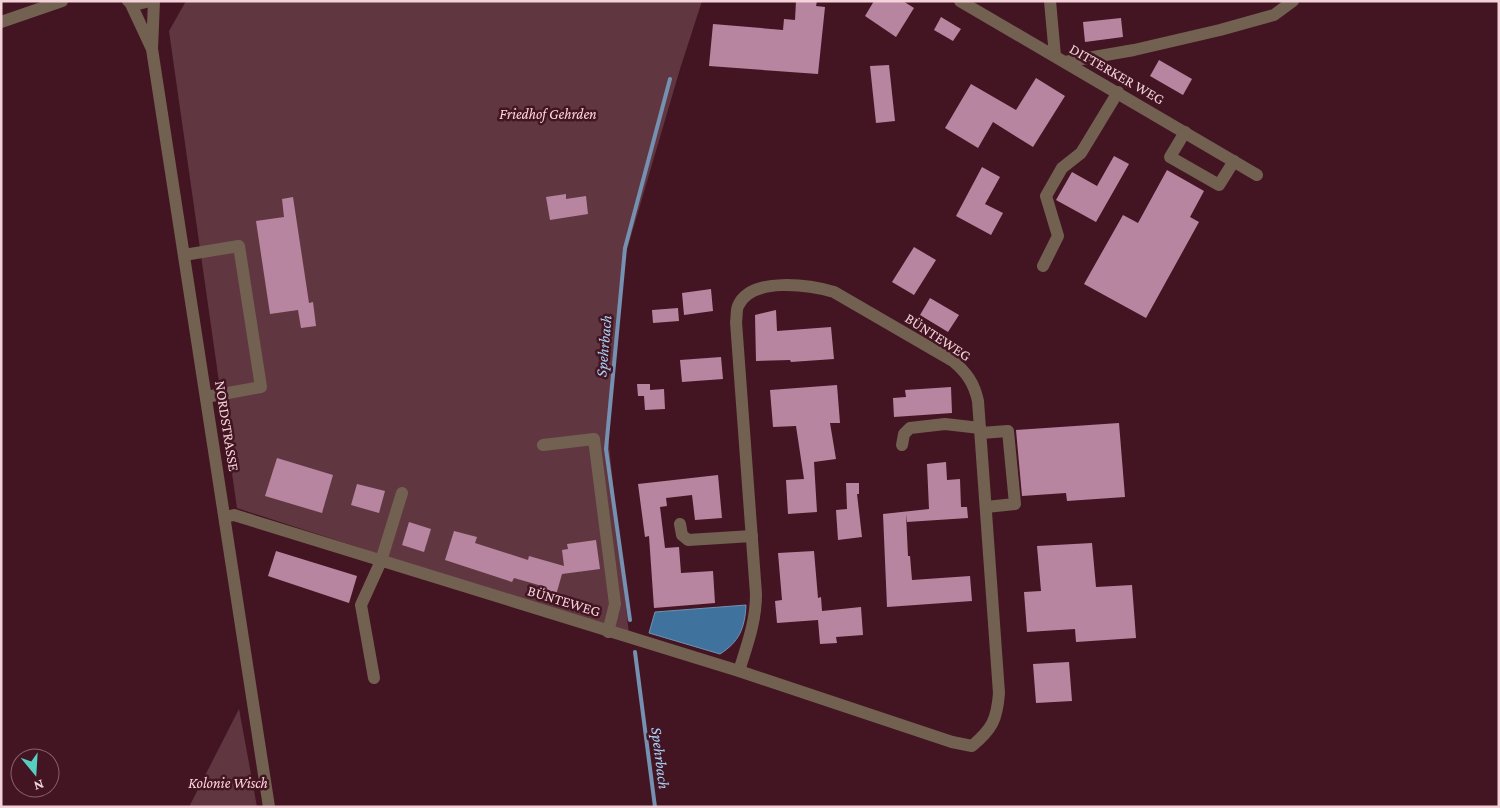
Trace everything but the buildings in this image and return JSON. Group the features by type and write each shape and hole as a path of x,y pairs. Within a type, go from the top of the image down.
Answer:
{"street":[{"path":"1,22 62,1"},
{"path":"129,2 138,4 150,1"},
{"name":"NORDSTRASSE","path":"154,1 152,49 269,807"},
{"name":"DITTERKER WEG","path":"960,1 1258,175"},
{"path":"1050,1 1060,59 1134,50 1220,30 1274,15 1293,1"},
{"name":"NORDSTRASSE","path":"129,2 152,49"},
{"path":"1043,266 1058,236 1046,196 1062,168 1081,153 1118,92"},
{"path":"1185,132 1170,157 1218,185 1234,161"},
{"path":"184,255 239,246 262,387 206,397"},
{"name":"BÜNTEWEG","path":"225,517 234,515 738,671 952,742 972,746 989,731 997,712 999,693 978,402 974,386 966,372 953,361 834,292 812,285 787,285 760,289 746,295 738,306 736,322 756,613 738,671"},
{"path":"902,445 904,434 910,428 945,424 980,430 1008,430 1015,504 986,507"},
{"path":"543,446 594,439 615,604 608,632"},
{"path":"374,678 361,606 381,561 402,493"},
{"path":"680,524 682,534 688,540 752,536"}],"green space":[{"name":"Friedhof Gehrden","path":"186,1 702,1 626,253 607,427 629,635 237,508 169,31"},
{"name":"Kolonie Wisch","path":"239,709 257,807 189,807"}],"water":[{"path":"746,605 740,634 732,645 720,654 649,633 655,612"}],"waterway":[{"name":"Spehrbach","path":"630,620 606,449 625,248 670,79"},
{"name":"Spehrbach","path":"635,652 655,807"}]}
